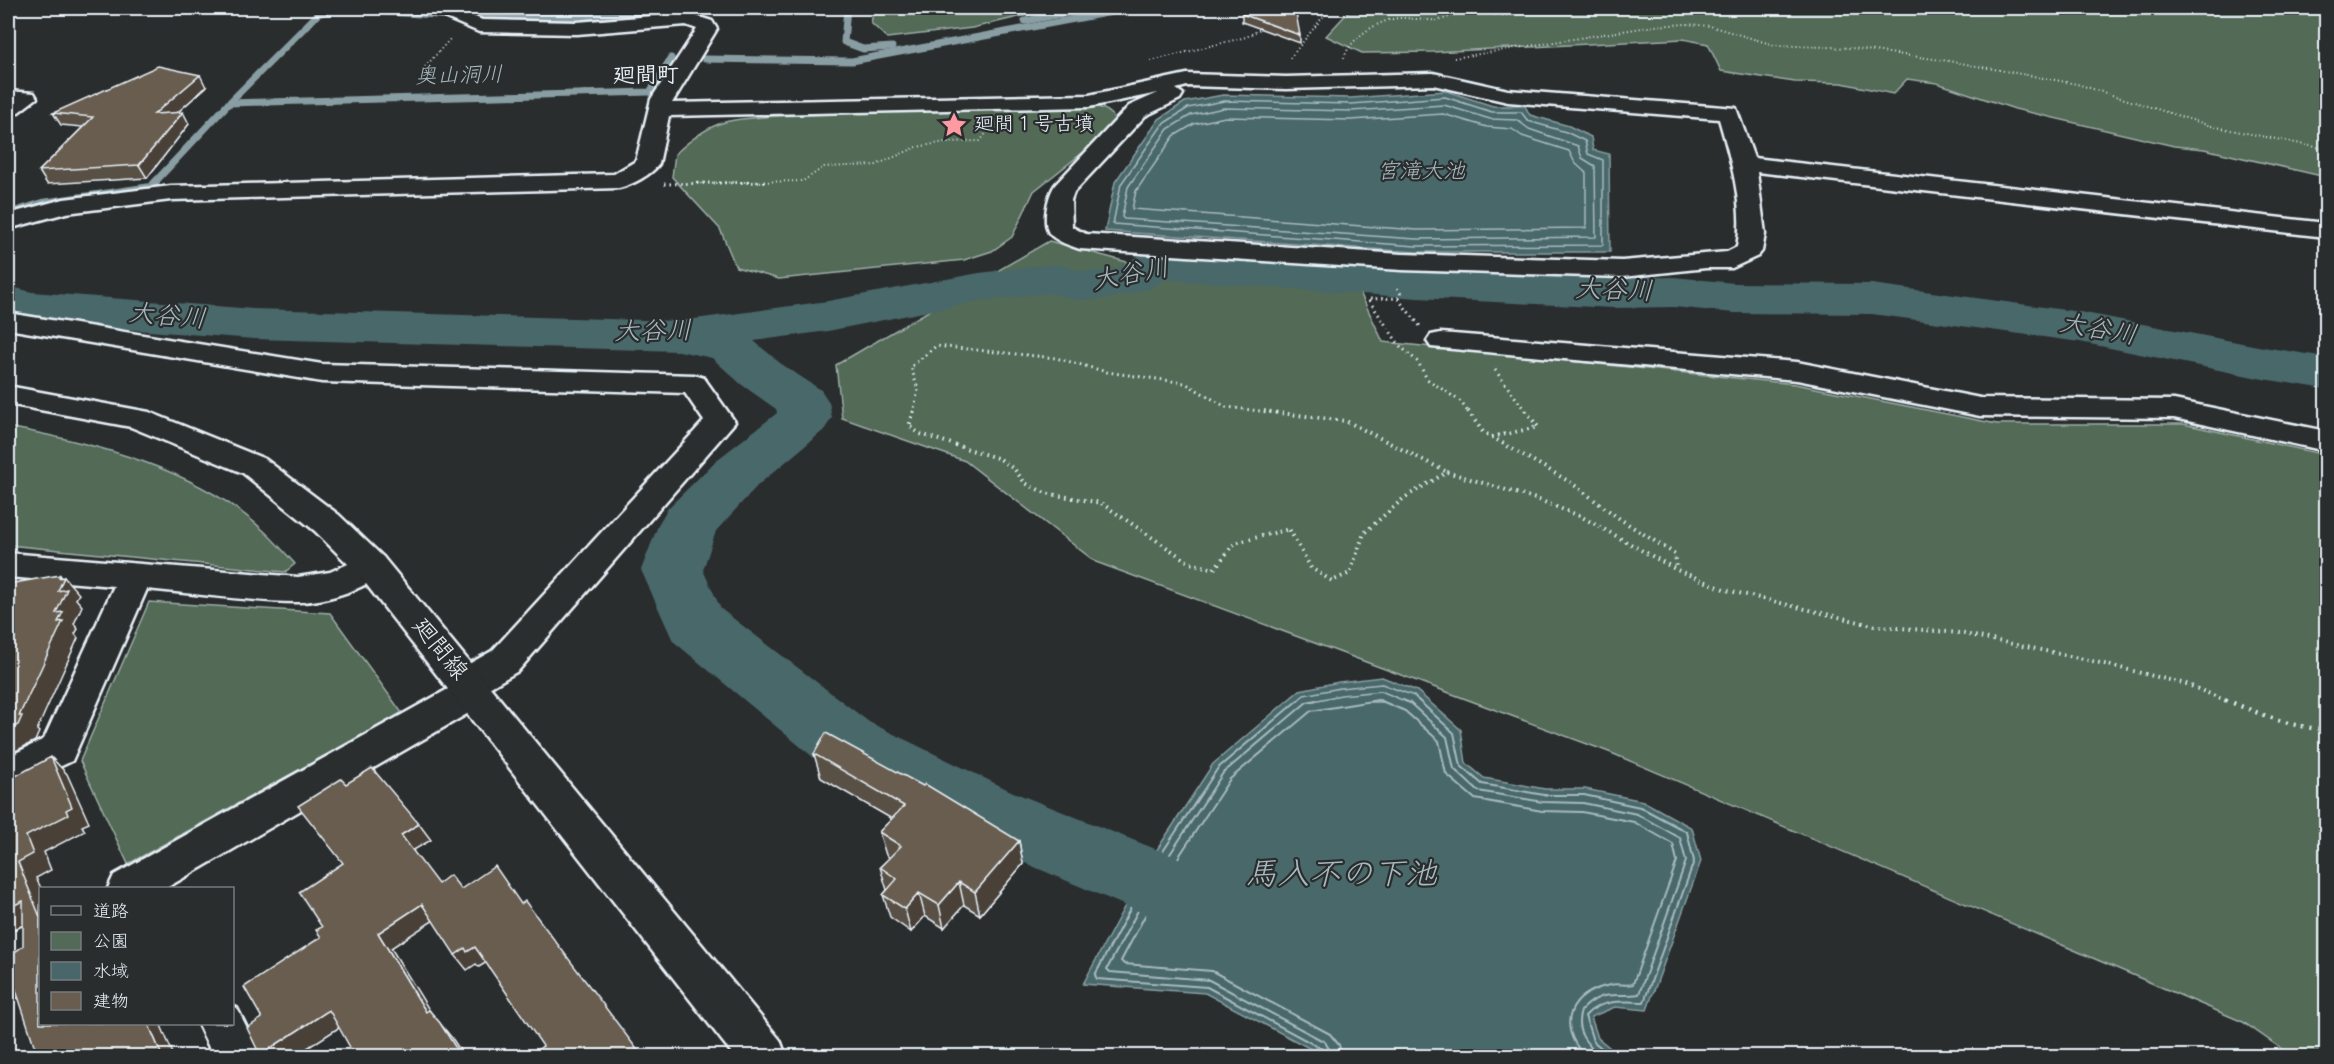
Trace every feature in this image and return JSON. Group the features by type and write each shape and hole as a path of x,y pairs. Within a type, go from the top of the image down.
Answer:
{"street":[{"path":"8,222 64,206 171,193 619,181 647,164 662,99 707,29 705,25 686,12 578,28 465,19 439,8"},
{"path":"660,110 1089,101 1187,80 1433,79 1508,96 1728,113 1744,164 1752,234 1749,251 1732,260 1706,260 1622,269 1402,262 1080,241 1060,230 1059,200 1063,190 1137,111 1170,94 1207,87 1265,81"},
{"path":"8,97 26,98 8,109"},
{"path":"1744,164 2326,230"},
{"path":"8,321 322,373 694,384 720,422 505,661 469,688 142,885"},
{"path":"1441,341 1797,371 1980,407 2174,409 2326,441"},
{"name":"廻間線","path":"8,395 138,419 254,466 327,523 371,566 763,1056"},
{"path":"8,565 135,578 298,590 337,583 371,566"},
{"path":"8,775 58,750 135,578"},
{"path":"8,957 39,939"},
{"path":"222,1025 238,1056"}],"path":[{"path":"1265,81 1330,8"},
{"path":"1342,67 1347,48 1354,39 1386,21 1400,18 1438,20 1471,10 1498,17 1517,13 1526,8"},
{"path":"425,67 459,30 465,19"},
{"path":"1145,63 1246,37 1272,22"},
{"path":"1452,58 1654,26 1686,24 1710,26 1774,45 1851,48 1949,61 2077,84 2211,126 2326,149"},
{"path":"619,181 638,184 803,181 824,167 876,165 917,147 945,142 980,141 993,125"},
{"path":"1396,288 1401,294 1398,298 1368,300 1400,346 1418,362 1427,379 1460,401 1483,432 1570,482 1620,519 1675,554 1677,570"},
{"path":"1475,344 1538,427 1491,437"},
{"path":"1447,472 1404,498 1364,533 1350,573 1332,581 1311,568 1289,529 1235,543 1214,569 1190,563 1101,503 1045,493 1025,483 1015,470 1000,459 920,434 909,426 919,394 918,381 911,367 936,346 1056,358 1107,372 1185,383 1226,407 1346,421 1447,472 1539,500 1582,517 1677,570 1726,590 1876,626 1960,633 2088,660 2186,684 2256,712 2315,729 2326,729"},
{"path":"2318,648 2326,650"}],"green space":[{"path":"874,8 1056,8 972,28 887,38 871,23"},
{"path":"1352,8 2326,8 2326,177 2204,149 2174,146 2015,109 1937,83 1907,79 1893,94 1842,83 1795,82 1721,71 1708,44 1683,39 1433,52 1362,53 1326,36"},
{"path":"1090,105 1111,114 1115,121 1110,131 1034,191 1012,237 992,251 964,260 779,279 736,267 720,229 672,177 675,154 688,142 710,128 731,121 775,116"},
{"path":"1049,241 1164,272 1357,286 1383,342 1795,384 1997,424 2183,424 2326,455 2326,1056 2292,1056 2243,1022 1609,752 1096,562 965,461 842,418 836,365"},
{"path":"8,427 75,441 144,462 177,475 238,509 268,535 295,564 285,572 8,545"},
{"path":"149,602 330,613 402,713 128,864 80,761"}],"water":[{"name":"宮滝大池","path":"1446,91 1493,106 1525,106 1530,115 1569,126 1591,137 1593,150 1609,154 1610,252 1416,252 1105,231 1115,182 1159,119 1185,102 1223,95 1351,98"},
{"name":"馬入不の下池","path":"1382,677 1417,691 1461,730 1466,763 1484,778 1545,789 1585,789 1643,801 1692,828 1701,861 1647,1010 1615,1007 1591,1017 1598,1038 1620,1056 1324,1056 1205,993 1083,984 1147,865 1213,764 1300,690"}],"building":[{"path":"1256,8 1295,8 1300,35 1242,14"},
{"path":"158,66 200,75 154,114 183,112 139,165 39,171 93,117 53,113"},
{"path":"60,575 59,578 64,577 58,591 67,589 56,613 63,612 58,622 63,621 19,716 22,716 18,725 8,730 8,584"},
{"path":"826,733 923,786 925,784 1019,841 975,892 959,882 939,905 919,893 905,909 883,895 897,879 880,867 901,846 879,832 904,806 814,754"},
{"path":"51,757 72,807 66,810 68,815 26,836 33,854 18,862 39,914 39,1025 149,1025 162,1056 32,1056 37,1054 15,987 8,991 8,957 23,946 23,901 8,908 8,780"},
{"path":"372,768 419,824 401,835 438,884 450,875 461,889 495,866 521,904 525,901 639,1052 636,1054 639,1056 528,1056 543,1046 475,947 467,952 465,948 455,955 422,904 378,933 426,1012 429,1010 440,1023 461,1056 355,1056 329,1010 260,1055 247,1028 262,1018 244,987 321,937 316,930 322,927 299,892 343,863 298,806 341,779 346,784"}],"waterway":[{"path":"229,103 318,14 338,8"},
{"path":"339,8 470,17 558,17 689,8"},
{"path":"847,8 844,42 863,49 892,47"},
{"path":"1025,21 1092,8"},
{"name":"奥山洞川","path":"705,59 852,61 1133,8"},
{"name":"奥山洞川","path":"229,103 650,92 671,58"},
{"path":"154,183 229,103"},
{"path":"8,214 43,203 151,187 156,182"},
{"name":"大谷川","path":"8,301 30,307 254,324 680,336 828,316 979,287 1054,278 1077,286 1105,285 1132,279 1155,266 1173,266 1417,284 1613,293 1674,292 1734,298 1872,299 2080,327 2326,373"},
{"path":"683,337 729,346 761,374 802,402 805,418 738,472 689,523 672,570 696,624 844,742 987,814 1166,888"}],"place":[{"name":"廻間１号古墳","path":"954,125"}],"district":[{"name":"廻間町","path":"646,77"}]}
